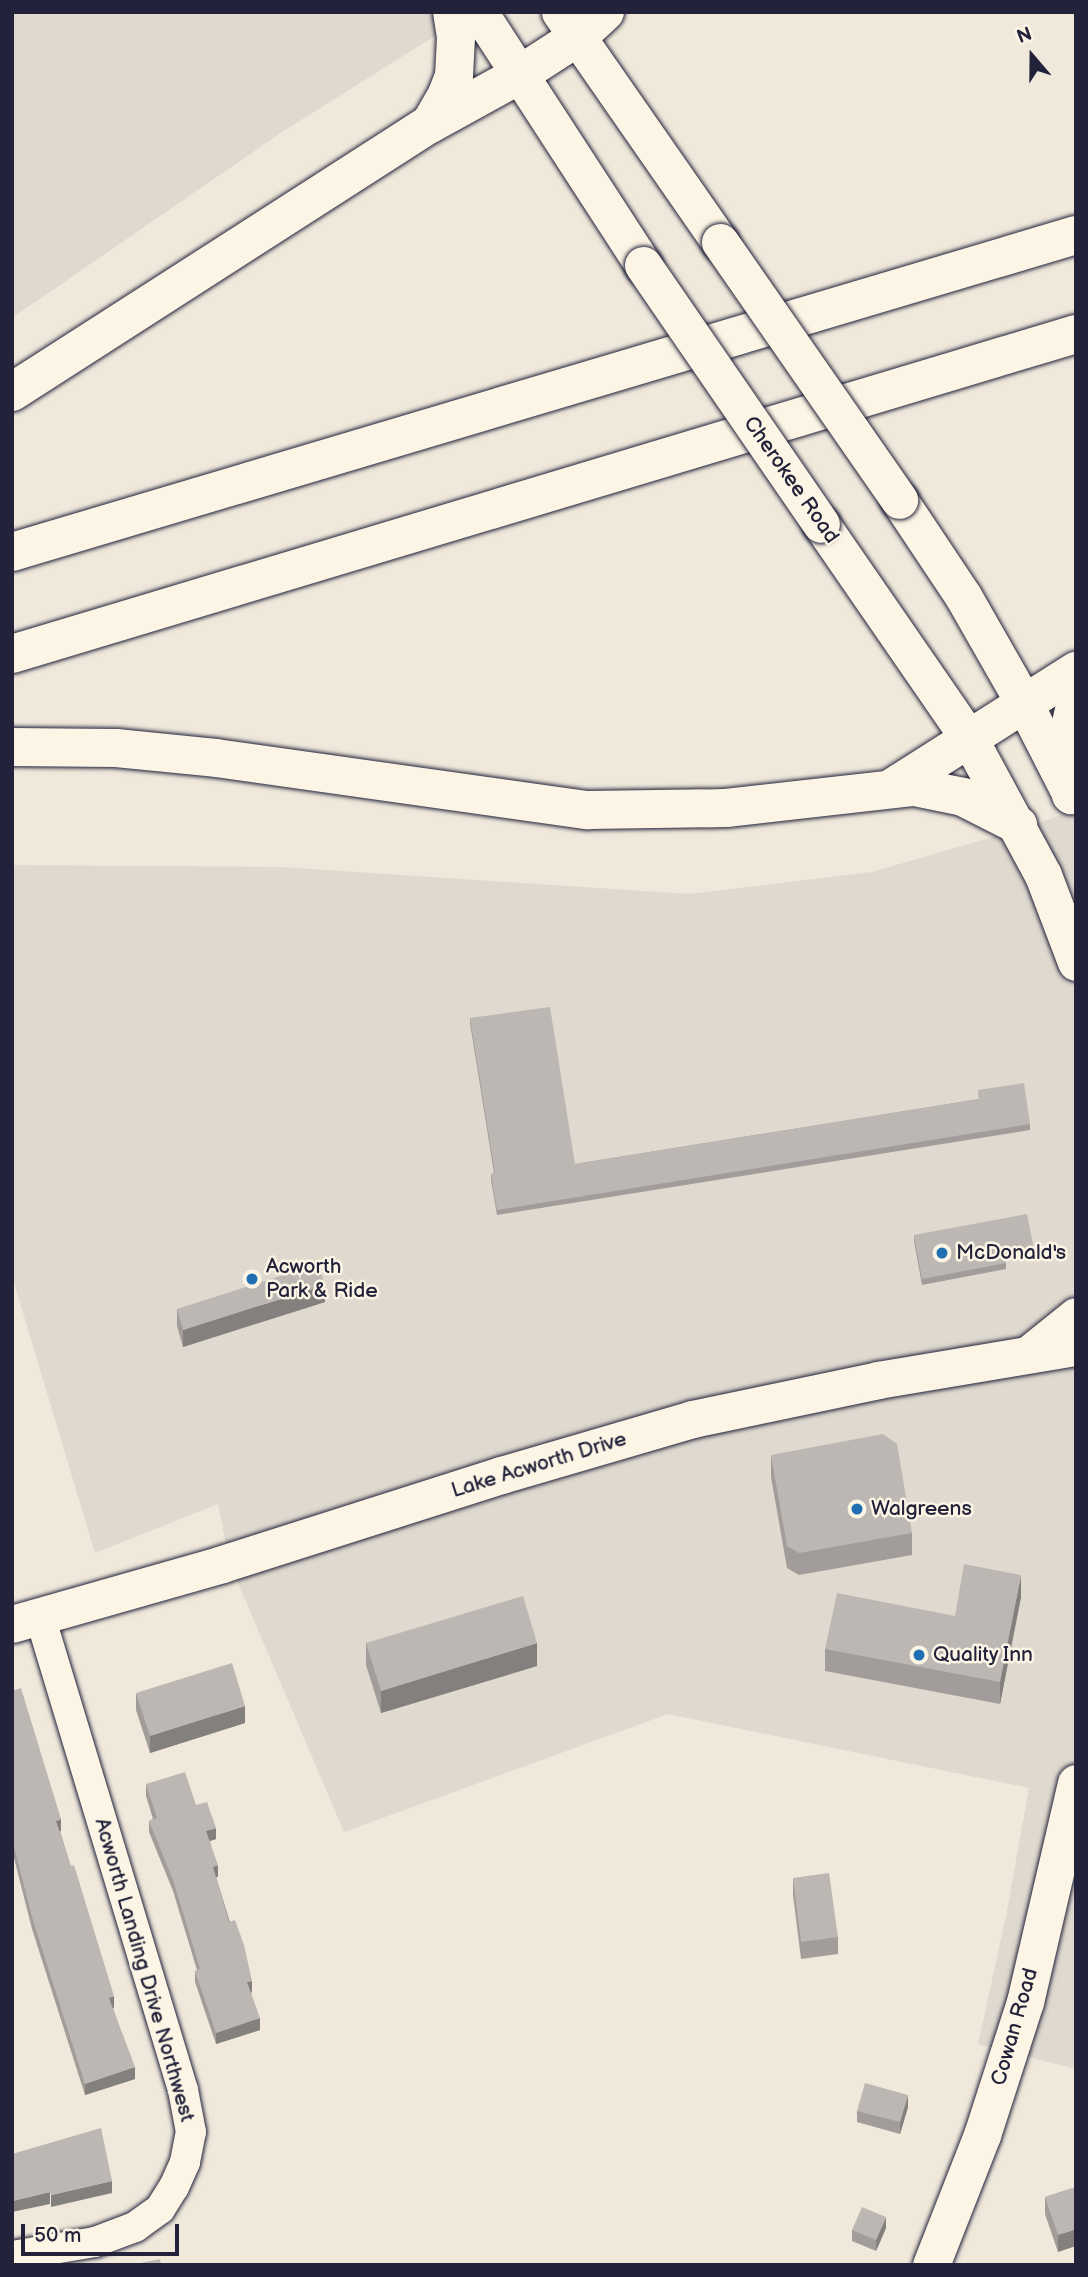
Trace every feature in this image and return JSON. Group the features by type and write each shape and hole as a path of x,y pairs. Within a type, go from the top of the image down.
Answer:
{"highway":[{"path":"430,124 454,76 456,37 452,12"},
{"path":"12,392 430,124 519,75 581,20"},
{"path":"12,552 1076,235"},
{"path":"12,654 1076,334"},
{"path":"893,787 970,740 1023,701 1076,671"},
{"path":"1073,800 1068,736 1076,702"},
{"path":"12,747 116,748 216,758 588,810 726,808 893,787 914,787 962,797 1018,825"}],"main road":[{"name":"Cherokee Road","path":"479,12 643,265 970,740 1018,825 1052,895 1076,962"},
{"path":"581,20 720,242 963,596 1023,701 1073,800"},
{"path":"1028,1355 1076,1316"},
{"name":"Lake Acworth Drive","path":"26,1620 136,1586 222,1564 501,1475 692,1419 798,1395 1076,1347"},
{"name":"Cowan Road","path":"931,2265 982,2134 1025,2002 1076,1783"}],"street":[{"name":"Acworth Landing Drive Northwest","path":"12,2256 108,2239 149,2218 160,2209 180,2175 191,2132 183,2090 26,1620"}],"shaded area":[{"path":"12,12 473,12 282,132 12,318"},
{"path":"1076,809 1076,2069 978,2044 1006,1916 1029,1788 668,1714 344,1832 230,1564 218,1504 95,1553 12,1276 12,865 282,867 689,894 872,872 1031,826"}],"building":[{"path":"550,1007 575,1164 979,1099 978,1090 1024,1083 1030,1124 497,1210 491,1174 495,1173 470,1018"},
{"path":"1027,1214 1034,1249 1004,1254 1006,1263 922,1279 914,1235"},
{"path":"318,1264 325,1285 183,1330 177,1309"},
{"name":"Walgreens","path":"883,1434 897,1444 912,1533 799,1553 787,1546 771,1455"},
{"name":"Quality Inn","path":"964,1564 1021,1575 1000,1682 825,1649 837,1593 955,1616"},
{"path":"523,1596 537,1643 381,1691 366,1643"},
{"path":"232,1663 245,1706 150,1736 136,1693"},
{"path":"21,1688 61,1819 56,1821 71,1866 74,1865 114,1996 109,1998 135,2067 85,2084 32,1917 12,1839 12,1691"},
{"path":"185,1772 196,1805 207,1802 216,1828 206,1831 218,1865 213,1867 229,1922 235,1920 244,1945 252,1981 247,1982 260,2018 216,2033 195,1971 200,1969 173,1880 149,1821 157,1818 146,1784"},
{"path":"829,1873 838,1937 801,1942 793,1878"},
{"path":"865,2083 908,2095 900,2122 857,2111"},
{"path":"101,2128 112,2181 12,2201 12,2154"},
{"path":"1076,2187 1076,2229 1058,2235 1045,2197"},
{"path":"862,2207 886,2217 876,2240 852,2230"},
{"path":"160,2259 161,2265 131,2265"}],"place":[{"name":"McDonald's","path":"942,1253"},
{"name":"Acworth Park & Ride","path":"252,1279"},
{"name":"Walgreens","path":"857,1509"},
{"name":"Quality Inn","path":"919,1655"}]}
